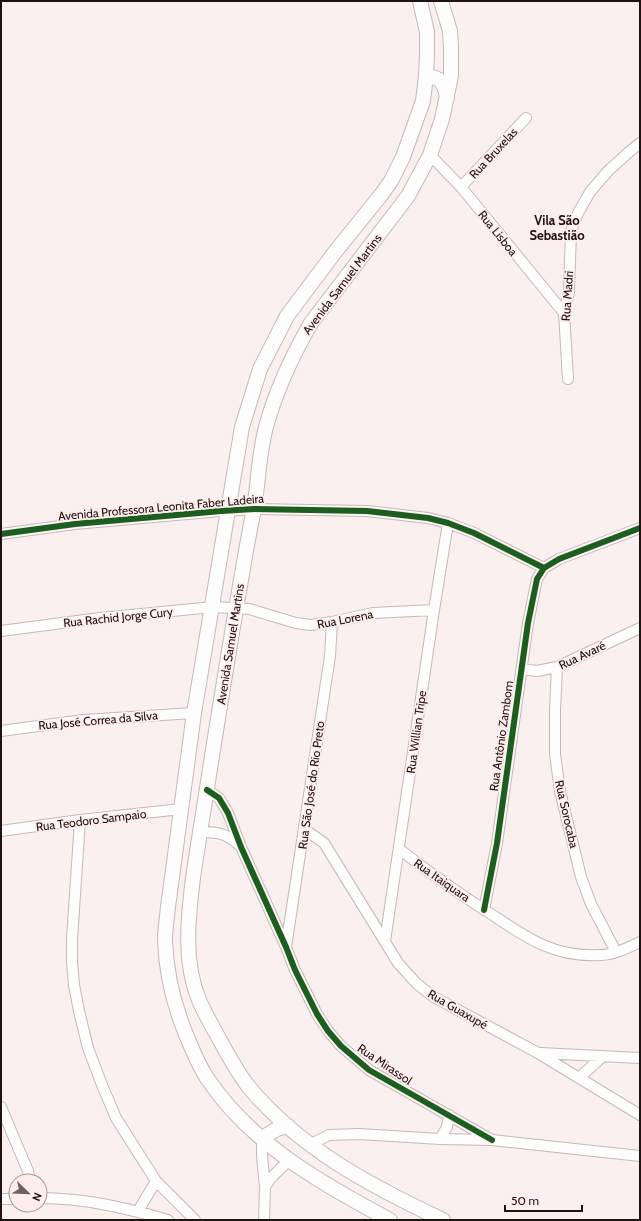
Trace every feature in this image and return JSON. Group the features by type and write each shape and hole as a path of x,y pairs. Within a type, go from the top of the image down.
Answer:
{"main road":[{"name":"Avenida Samuel Martins","path":"390,1220 325,1184 288,1160 248,1126 227,1105 206,1077 179,1017 171,991 167,967 165,939 194,713 242,427 260,369 287,316 335,252 381,195 391,181 403,157 423,102 426,76 427,32 420,1"},
{"name":"Avenida Samuel Martins","path":"441,1 450,31 451,76 442,119 430,155 408,196 311,323 298,344 283,375 272,403 265,431 254,509 236,608 200,832 190,909 188,958 194,986 200,1003 231,1062 266,1106 309,1145 343,1167 404,1202 443,1220"},
{"path":"426,76 434,77 442,82 446,90 447,99"},
{"path":"381,195 379,206 381,213 390,220"},
{"path":"184,792 201,789 207,790"},
{"path":"178,829 200,832"},
{"path":"262,1138 273,1131 288,1126"},
{"path":"288,1160 309,1145"}],"street":[{"name":"Rua Bruxelas","path":"461,187 526,118"},
{"name":"Rua Madri","path":"568,379 564,313 569,292 571,231 578,213 590,192 608,171 640,143"},
{"name":"Rua Lisboa","path":"430,155 461,187 564,313"},
{"name":"Avenida Professora Leonita Faber Ladeira","path":"1,534 75,524 254,509 367,512 428,518 448,523 474,533 544,568"},
{"name":"Rua Willian Tripe","path":"385,941 448,523"},
{"path":"544,568 559,559 640,528"},
{"name":"Rua Antônio Zambom","path":"484,910 497,844 533,594 537,579 544,568"},
{"name":"Rua Rachid Jorge Cury","path":"1,631 100,618 213,607 236,608"},
{"name":"Rua Lorena","path":"236,608 261,611 303,624 318,625 373,613 434,610"},
{"name":"Rua São José do Rio Preto","path":"286,947 330,656 332,622"},
{"name":"Rua Avaré","path":"522,669 537,671 557,668 640,628"},
{"name":"Rua Sorocaba","path":"557,668 555,754 560,791 582,877 591,904 616,952"},
{"name":"Rua José Correa da Silva","path":"1,731 83,720 194,713"},
{"name":"Rua Mirassol","path":"207,790 215,794 223,804 295,970 317,1014 328,1031 341,1046 369,1070 492,1140"},
{"name":"Rua Teodoro Sampaio","path":"1,831 80,820 181,809"},
{"path":"80,820 72,939 74,985 88,1048 116,1118 156,1181 195,1220"},
{"name":"Rua Guaxupé","path":"304,828 324,843 398,963 417,984 434,996 538,1053 640,1058"},
{"path":"200,832 211,832 225,835 241,847"},
{"name":"Rua Itaiquara","path":"399,849 447,885 484,910 520,934 543,946 583,955 601,955 616,952 640,942"},
{"path":"538,1053 640,1115"},
{"path":"579,1078 603,1056"},
{"path":"1,1107 28,1173"},
{"path":"440,1139 447,1127 449,1115"},
{"path":"309,1145 329,1135 343,1134 492,1140 640,1156"},
{"path":"262,1138 265,1187 264,1220"},
{"path":"265,1187 270,1178 288,1160"},
{"path":"138,1211 156,1181"},
{"path":"48,1199 84,1201 138,1211 168,1220"}],"cycle path":[{"path":"1,534 75,524 221,511 254,509 367,511 428,518 448,523 474,533 544,568"},
{"path":"484,910 497,843 528,623 537,579 544,568 559,559 640,528"},
{"path":"207,790 219,798 228,813 241,847 295,970 317,1014 328,1031 341,1046 369,1070 492,1140"}],"district":[{"name":"Vila São Sebastião","path":"557,228"}]}
